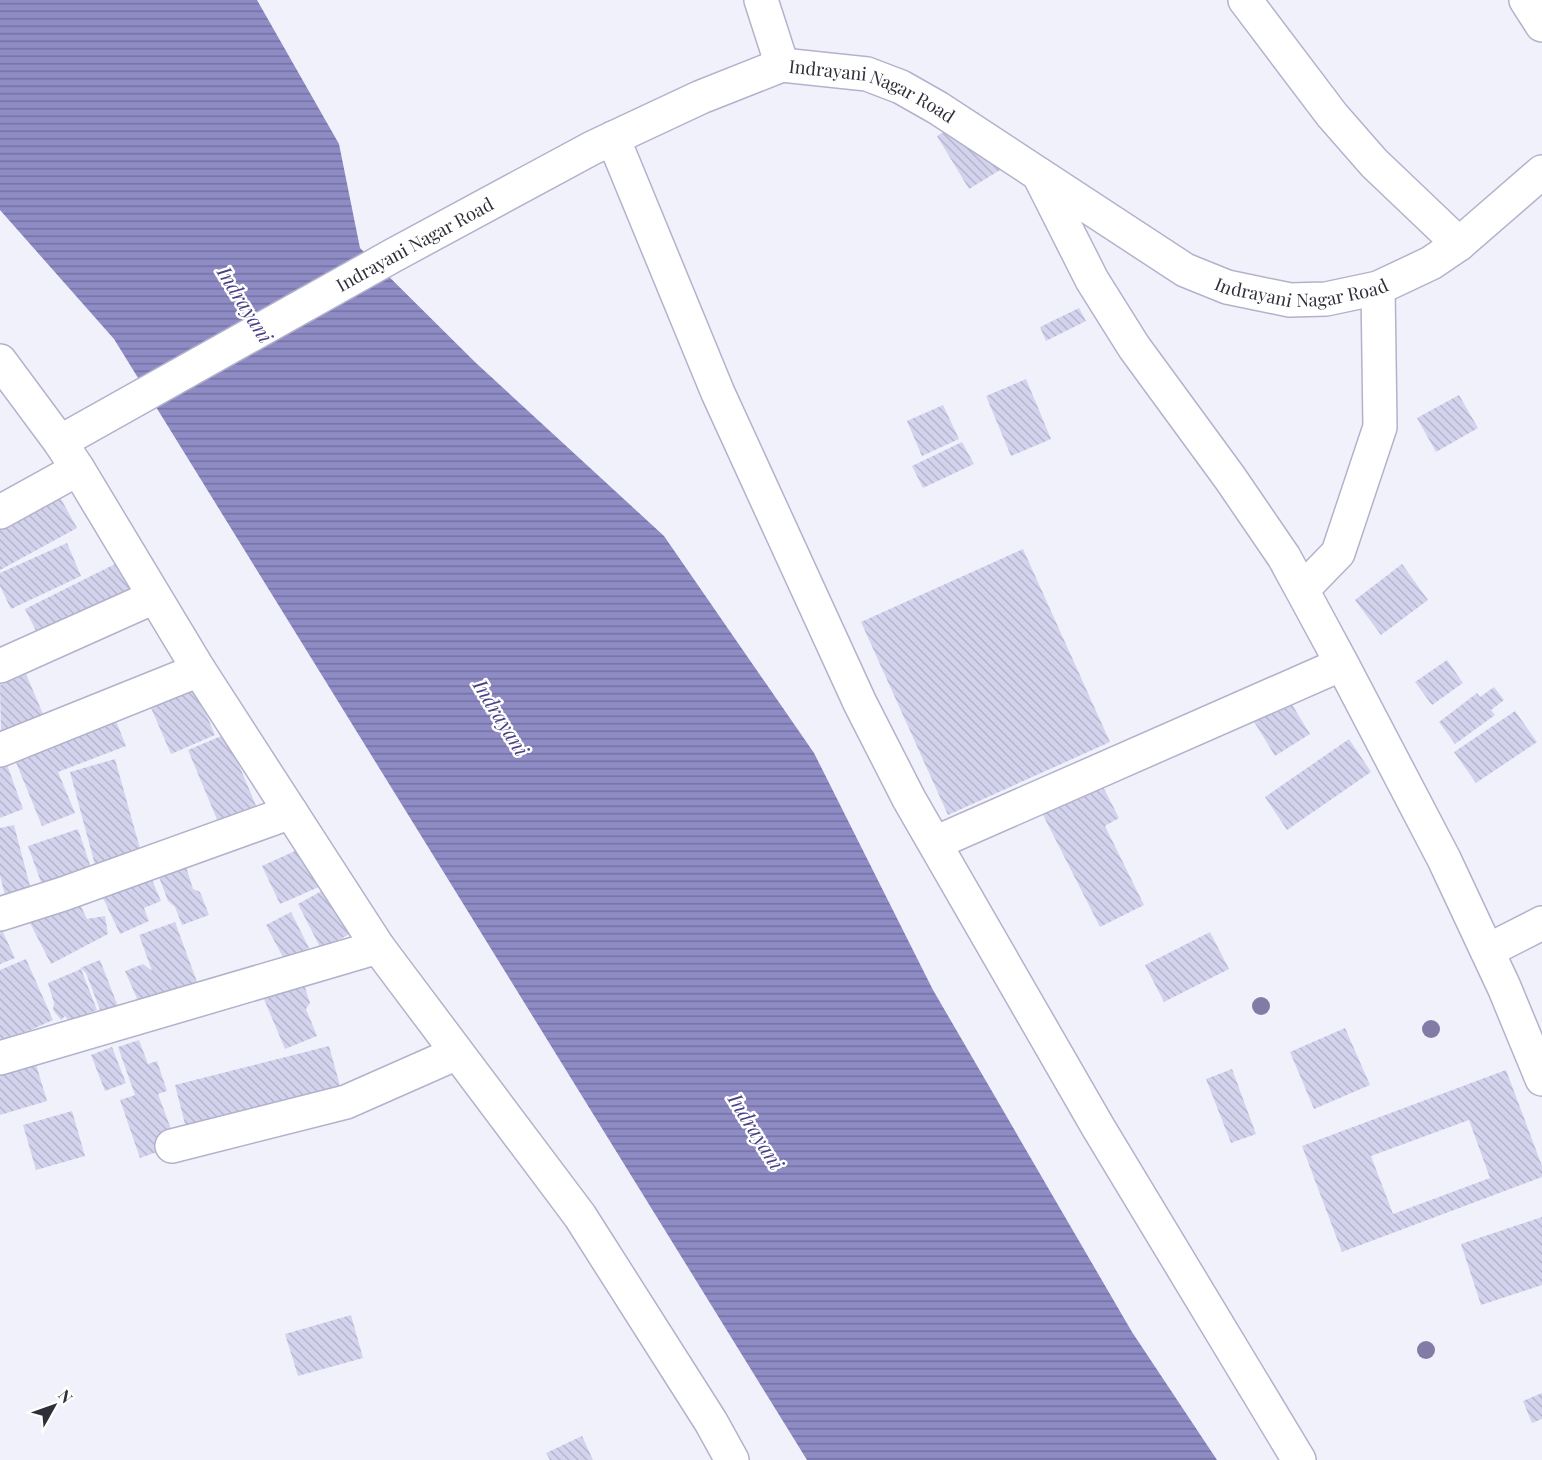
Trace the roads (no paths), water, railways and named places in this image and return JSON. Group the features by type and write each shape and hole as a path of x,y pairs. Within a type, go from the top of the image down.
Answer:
{"street":[{"path":"761,0 782,65"},
{"path":"1245,0 1332,115 1374,164 1460,244"},
{"path":"1526,0 1542,25"},
{"name":"Indrayani Nagar Road","path":"60,442 392,256 602,143 701,98 782,65 867,74 901,87 938,108 1185,270 1227,287 1290,300 1326,299 1378,288 1431,263 1460,244 1542,171"},
{"path":"602,143 860,703 909,798 1098,1127 1299,1460"},
{"path":"1039,175 1092,280 1134,347 1230,478 1284,557 1444,859 1504,987 1542,1079"},
{"path":"1302,590 1338,553 1380,427 1378,288"},
{"path":"0,361 78,469 199,670 378,947 580,1216 711,1422 732,1460"},
{"path":"0,512 78,469"},
{"path":"0,666 154,597"},
{"path":"935,843 1342,664"},
{"path":"0,750 199,670"},
{"path":"0,914 63,894 291,812"},
{"path":"1487,951 1542,923"},
{"path":"0,1058 378,947"},
{"path":"172,1146 346,1102 457,1053"}],"water":[{"name":"Indrayani","path":"0,0 257,0 339,144 360,248 476,363 664,536 814,753 933,990 1132,1332 1217,1460 807,1460 114,339 0,210"}]}
